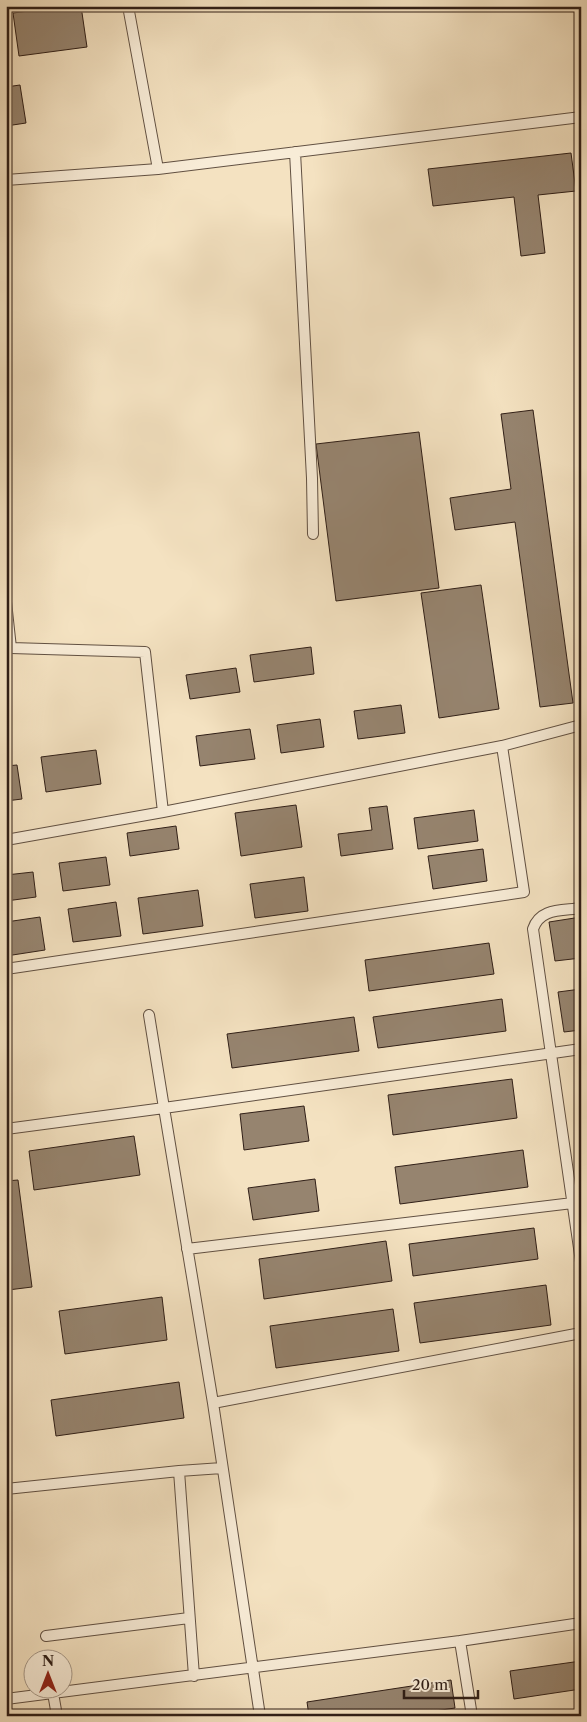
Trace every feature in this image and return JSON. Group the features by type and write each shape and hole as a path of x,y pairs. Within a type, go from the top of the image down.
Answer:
{"lane":[{"path":"128,6 158,170"},
{"path":"6,180 158,170 581,117"},
{"path":"295,152 312,478 313,534"},
{"path":"6,602 11,648 145,652 163,812"},
{"path":"6,840 163,812 502,746 581,725"},
{"path":"6,969 524,892 502,746"},
{"path":"581,908 544,913 536,919 533,929 550,1054 577,1202 581,1262"},
{"path":"149,1015 213,1403 260,1716"},
{"path":"6,1129 581,1049"},
{"path":"187,1249 577,1202"},
{"path":"213,1403 581,1333"},
{"path":"6,1489 222,1468"},
{"path":"179,1471 194,1676"},
{"path":"46,1636 190,1618"},
{"path":"72,1691 460,1641 581,1623"},
{"path":"460,1641 472,1716"},
{"path":"6,1699 22,1697"},
{"path":"54,1700 57,1716"}],"building":[{"path":"81,6 87,47 19,56 13,13"},
{"path":"20,85 26,123 6,126 6,87"},
{"path":"571,153 576,191 538,195 545,253 521,256 514,197 433,206 428,169"},
{"path":"533,410 573,703 540,707 515,522 455,530 450,498 511,489 501,414"},
{"path":"419,432 439,588 336,601 316,444"},
{"path":"481,585 499,709 439,718 421,593"},
{"path":"311,647 314,674 254,682 250,655"},
{"path":"236,668 240,692 190,699 186,675"},
{"path":"401,705 405,733 358,739 354,711"},
{"path":"320,719 324,747 281,753 277,725"},
{"path":"250,729 255,759 200,766 196,736"},
{"path":"96,750 101,784 46,792 41,757"},
{"path":"17,765 22,799 6,801 6,766"},
{"path":"296,805 302,847 241,856 235,813"},
{"path":"387,806 393,849 341,856 338,834 372,830 369,808"},
{"path":"474,810 478,841 418,849 414,818"},
{"path":"176,826 179,849 130,856 127,833"},
{"path":"483,849 487,881 433,889 428,856"},
{"path":"106,857 110,885 63,891 59,863"},
{"path":"33,872 36,897 6,901 6,875"},
{"path":"304,877 308,911 255,918 250,884"},
{"path":"198,890 203,926 143,934 138,898"},
{"path":"116,902 121,936 73,942 68,909"},
{"path":"40,917 45,950 6,956 6,922"},
{"path":"581,917 581,958 555,961 549,922"},
{"path":"489,943 494,974 369,991 365,960"},
{"path":"581,989 581,1030 564,1032 558,992"},
{"path":"502,999 506,1031 378,1048 373,1017"},
{"path":"354,1017 359,1051 232,1068 227,1034"},
{"path":"512,1079 517,1118 393,1135 388,1095"},
{"path":"304,1106 309,1141 244,1150 240,1114"},
{"path":"134,1136 140,1175 34,1190 29,1151"},
{"path":"523,1150 528,1187 400,1204 395,1167"},
{"path":"315,1179 319,1211 253,1220 248,1188"},
{"path":"18,1180 32,1287 8,1290 6,1277 6,1181"},
{"path":"534,1228 538,1259 413,1276 409,1244"},
{"path":"386,1241 392,1281 264,1299 259,1259"},
{"path":"546,1285 551,1325 420,1343 414,1303"},
{"path":"162,1297 167,1340 65,1354 59,1311"},
{"path":"393,1309 399,1351 276,1368 270,1326"},
{"path":"179,1382 184,1418 56,1436 51,1400"},
{"path":"581,1661 581,1689 514,1699 510,1671"},
{"path":"451,1680 455,1708 401,1716 309,1716 307,1702"}]}
